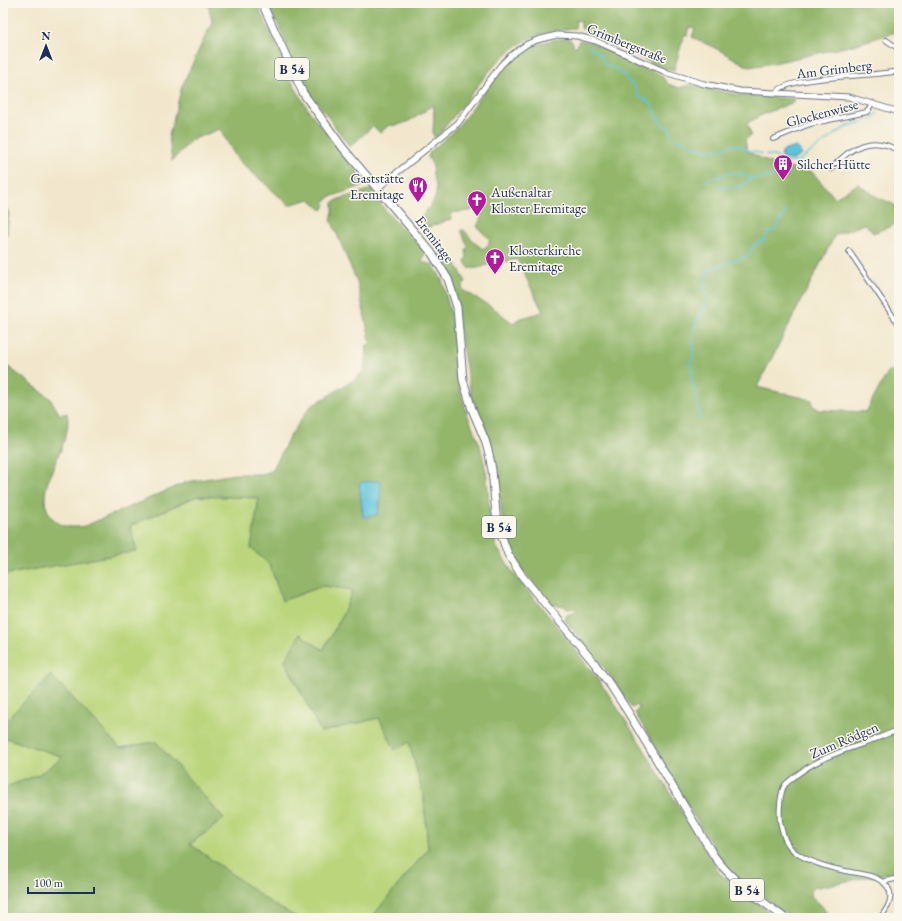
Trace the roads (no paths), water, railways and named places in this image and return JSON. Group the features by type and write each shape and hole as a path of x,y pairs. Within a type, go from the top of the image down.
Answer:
{"main road":[{"name":"Eremitage","path":"262,3 303,93 328,128 431,252 441,266 451,288 457,307 463,380 489,454 496,514 500,532 508,554 522,576 595,664 611,686 632,718 714,856 734,880 785,918"}],"street":[{"name":"Grimbergstraße","path":"378,188 458,123 501,65 510,56 527,44 546,37 567,35 584,37 677,76 704,84 740,90 837,96 873,104 899,112"},
{"path":"886,40 899,49"},
{"name":"Am Grimberg","path":"775,93 778,89 798,83 849,76 887,74 899,71"},
{"name":"Glockenwiese","path":"773,139 810,124 867,112 873,104"},
{"path":"831,169 842,156 853,148 868,144 883,144 899,151"},
{"path":"849,251 899,324"},
{"name":"Zum Rödgen","path":"882,882 868,875 839,870 809,859 798,854 791,848 784,839 780,818 781,794 785,785 805,769 825,757 899,730"},
{"path":"882,882 893,878 899,878"},
{"path":"880,918 889,904 890,895 887,886 882,882"}],"water":[{"path":"795,147 800,150 800,156 793,160 783,159 781,156 783,151"},
{"path":"381,481 380,503 377,515 363,517 359,484 362,482"}],"waterway":[{"path":"589,46 601,56 606,66 619,70 619,73 623,74 634,86 639,97 649,102 663,125 670,129 671,136"},
{"path":"766,155 774,156 784,162 797,162 838,132 848,126 870,120 878,113"},
{"path":"677,139 707,150 717,150 738,145 750,151 762,154"},
{"path":"705,181 729,173 737,173 757,179 790,173"},
{"path":"718,187 738,187 742,186 751,179"},
{"path":"700,419 697,397 691,378 692,372 690,362 693,357 693,334 696,322 704,311 707,299 707,291 704,288 707,271 725,263 748,256 755,244 764,240 769,231 775,231 787,210"}],"place":[{"name":"Silcher-Hütte","path":"783,181"},
{"name":"Gaststätte Eremitage","path":"418,203"},
{"name":"Außenaltar Kloster Eremitage","path":"477,217"},
{"name":"Klosterkirche Eremitage","path":"495,275"}]}
